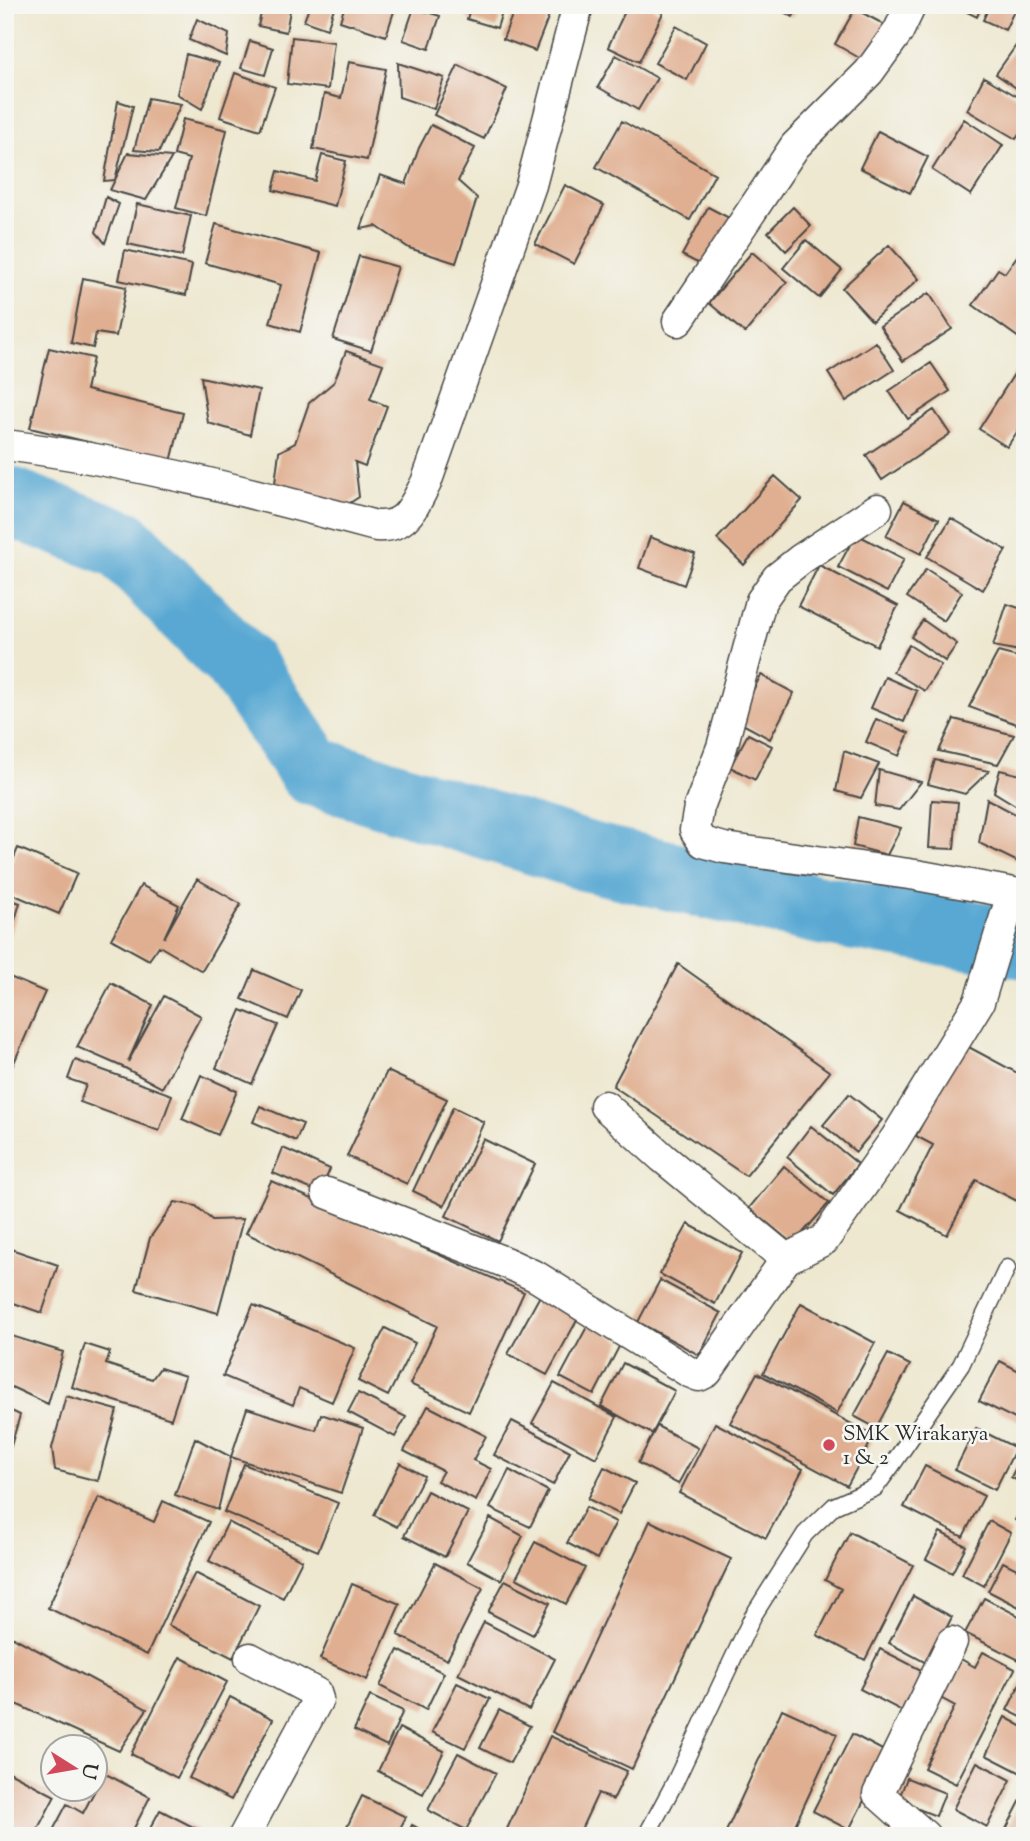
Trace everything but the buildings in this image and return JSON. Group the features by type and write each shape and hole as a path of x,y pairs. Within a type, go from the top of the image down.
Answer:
{"street":[{"path":"5,445 73,454 189,477 376,526 387,527 405,518 426,483 531,186 579,5"},
{"path":"678,321 795,146 869,72 898,32 911,5"},
{"path":"327,1193 508,1263 537,1277 689,1373 698,1376 707,1372 786,1259 824,1240 895,1139 979,1002 1016,897 916,875 723,848 703,842 695,830 699,807 722,747 761,601 777,578 877,509"},
{"path":"605,1106 663,1158 786,1259"},
{"path":"925,1836 878,1794 952,1642"},
{"path":"244,1836 318,1699 316,1693 250,1658"}],"lane":[{"path":"646,1836 676,1782 753,1616 805,1534 834,1506 875,1488 961,1365 1007,1268"}],"waterway":[{"path":"5,500 122,544 242,667 313,771 589,857 820,910 1025,944"}],"place":[{"name":"SMK Wirakarya 1 & 2","path":"829,1445"}]}
